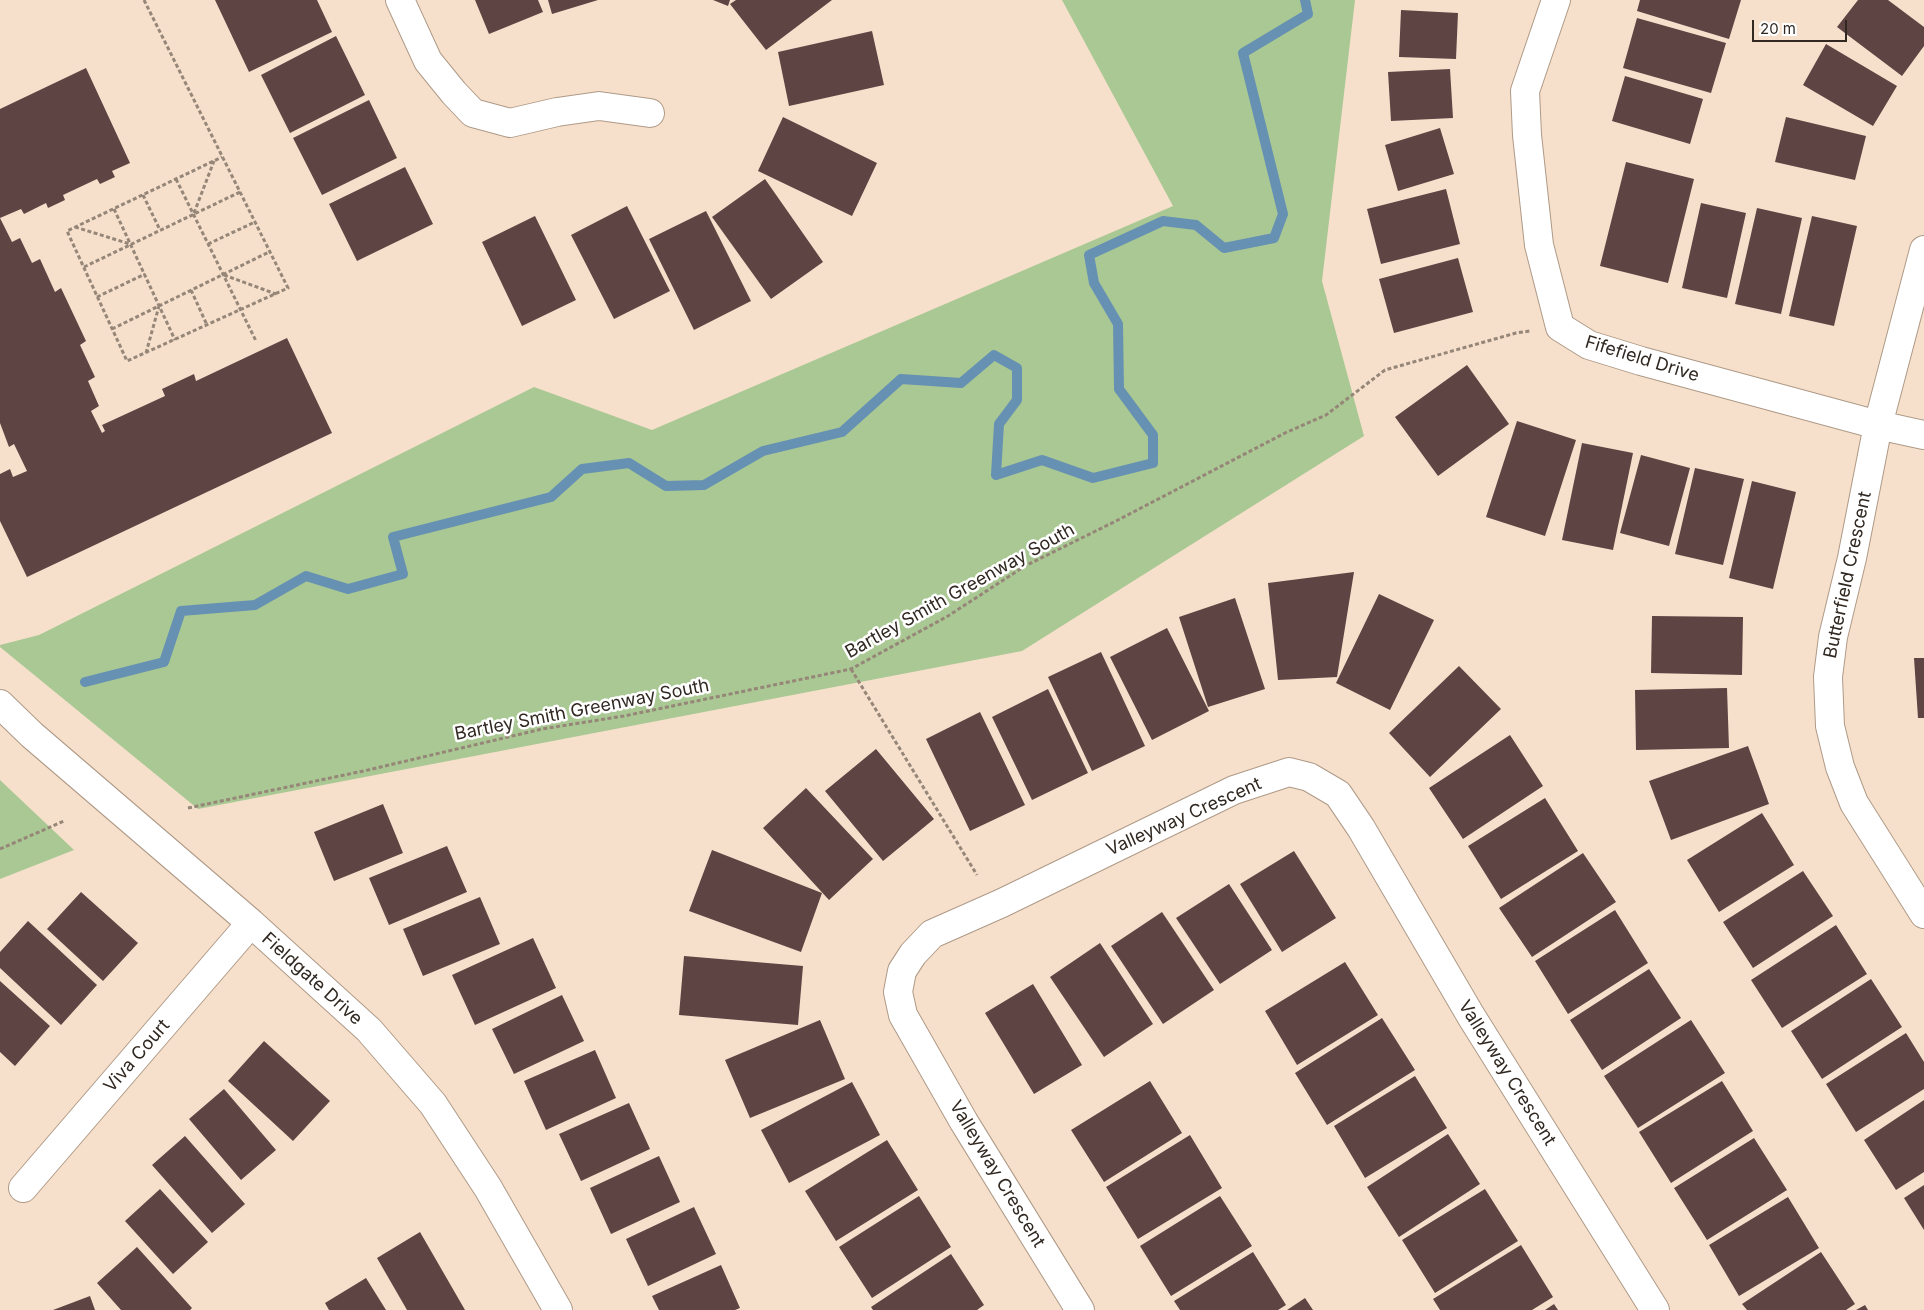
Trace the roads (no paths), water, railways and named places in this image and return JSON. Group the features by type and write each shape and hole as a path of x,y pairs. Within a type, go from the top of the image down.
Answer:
{"street":[{"path":"400,0 428,60 454,94 473,113 510,123 557,112 599,106 650,113"},
{"name":"Fifefield Drive","path":"1556,0 1525,92 1527,135 1539,245 1560,328 1589,345 1641,361 1878,425 1924,435"},
{"name":"Butterfield Crescent","path":"1924,250 1878,425 1852,558 1833,637 1828,677 1830,726 1840,767 1854,803 1924,914"},
{"name":"Fieldgate Drive","path":"0,704 32,735 250,923 369,1030 433,1104 488,1188 558,1310"},
{"name":"Valleyway Crescent","path":"1080,1310 964,1122 903,1015 898,992 902,971 913,954 932,934 1002,903 1234,790 1289,772 1309,777 1338,794 1361,828 1471,1016 1655,1310"},
{"name":"Viva Court","path":"23,1188 250,923"}],"waterway":[{"path":"85,682 164,662 181,611 255,605 306,576 348,589 403,574 393,537 551,497 582,469 629,463 666,486 704,485 763,451 842,432 901,379 961,383 994,355 1017,368 1017,400 999,424 996,475 1042,460 1093,478 1153,463 1153,435 1119,389 1118,324 1094,283 1089,255 1163,221 1196,225 1224,248 1274,238 1283,214 1243,53 1308,14 1305,0"}]}
